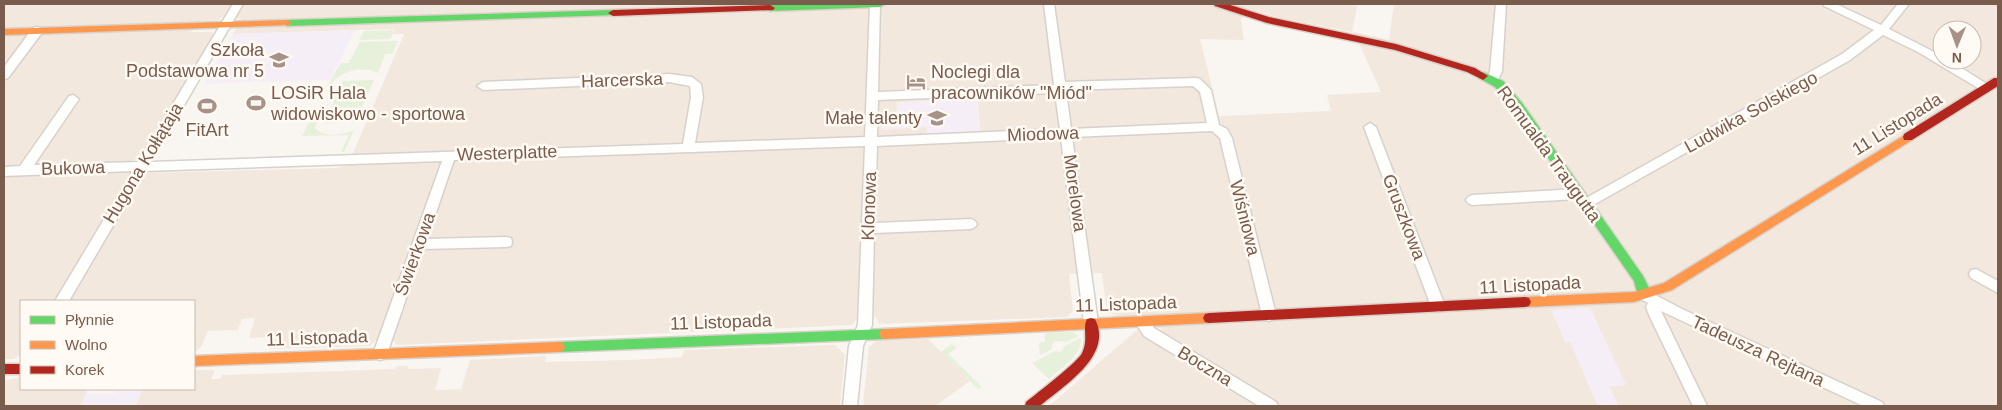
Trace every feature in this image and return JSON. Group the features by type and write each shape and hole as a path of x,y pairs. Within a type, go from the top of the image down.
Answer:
{"street":[{"name":"Hugona Kołłątaja","path":"63,300 238,4"},
{"name":"Klonowa","path":"850,406 856,346 865,325 875,4"},
{"path":"4,32 679,7 880,4"},
{"name":"Morelowa","path":"1049,4 1091,323"},
{"name":"Romualda Traugutta","path":"1218,4 1267,20 1404,50 1471,70 1493,79 1509,95 1639,279 1643,288 1642,293"},
{"path":"1493,79 1496,72 1501,4"},
{"path":"1828,4 1922,49 1987,88"},
{"name":"Ludwika Solskiego","path":"1582,198 1591,201 1834,64 1883,29 1904,4"},
{"path":"4,75 37,32"},
{"name":"Harcerska","path":"483,86 669,78 688,80 695,84 698,93 689,146"},
{"name":"11 Listopada","path":"195,361 1142,322 1627,298 1642,293 1652,293 1668,287 1998,81"},
{"path":"872,96 1196,82 1205,90 1214,127"},
{"path":"24,170 73,99"},
{"name":"Miodowa","path":"871,141 1214,127"},
{"name":"Wiśniowa","path":"1214,127 1225,135 1269,315"},
{"name":"Gruszkowa","path":"1370,127 1438,306"},
{"name":"Westerplatte","path":"142,166 871,141"},
{"name":"Świerkowa","path":"380,354 450,155"},
{"name":"Bukowa","path":"4,171 142,166"},
{"path":"1472,200 1582,198"},
{"path":"868,228 972,224"},
{"path":"418,244 506,242"},
{"path":"1976,274 1998,288"},
{"name":"Tadeusza Rejtana","path":"1642,293 1654,302 1877,406"},
{"path":"1654,302 1653,307 1656,315 1700,406"},
{"name":"Boczna","path":"1142,322 1149,332 1271,406"},
{"path":"1031,406 1086,359 1093,340 1091,323"},
{"path":"4,369 20,368"}],"shaded area":[{"path":"4,4 1345,4 1357,6 1352,32 1282,18 1245,8 1241,20 1244,40 1200,39 1219,116 1331,111 1327,95 1381,92 1354,32 1389,40 1394,4 1998,4 1998,406 1610,406 1618,405 1609,386 1625,385 1590,308 1552,310 1565,341 1570,341 1598,406 1279,406 1160,334 1159,331 1163,329 1107,311 1102,273 1069,274 1073,311 1067,317 879,324 876,317 858,317 852,325 397,345 391,339 376,340 370,346 269,349 273,337 249,338 255,318 242,319 238,330 208,331 201,347 195,352 195,300 70,300 145,173 336,168 348,165 404,34 393,34 394,29 233,34 242,19 236,18 236,15 225,15 218,20 199,21 192,32 212,32 214,35 140,158 128,162 123,171 130,173 129,176 56,300 20,300 20,355 14,359 4,359","holes":["978,99 980,132 927,133 927,127 888,128 896,116"]},
{"name":"Szkoła Podstawowa nr 5","path":"355,30 330,80 260,82 256,80 251,82 204,84 233,34"},
{"path":"977,99 980,132 927,133 926,127 881,130 881,117 896,116 897,102"},
{"path":"1590,308 1626,385 1609,386 1618,406 1598,406 1570,342 1565,342 1551,310"},
{"path":"1137,330 1263,406 1049,406"},
{"path":"928,339 970,381 935,406 863,406 869,347 877,341"},
{"path":"835,345 845,355 840,406 135,406 143,390 195,390 195,370 215,370 211,379 220,379 222,375 395,369 397,366 408,366 407,369 441,368 435,390 461,389 470,360 546,356 545,362 631,360 682,357 684,350"},
{"path":"20,377 20,390 87,390 80,406 4,406 4,381"},
{"path":"115,390 142,390 134,406 80,406 86,394 113,394"}],"green space":[{"path":"394,30 390,39 359,40 364,31"},
{"path":"398,41 392,54 385,54 378,73 365,70 352,71 345,73 330,86 327,86 341,63 349,63 360,42"},
{"path":"374,80 355,122 324,123 343,81"},
{"path":"311,119 318,119 315,128 323,133 339,134 354,130 344,152 341,152 349,135 302,136"},
{"path":"1072,332 1079,336 1065,342 1055,341 1052,344 1052,349 1040,355 1039,343 1045,342 1045,333"},
{"path":"1081,338 1078,351 1049,379 1032,363 1055,351 1061,352 1065,346"},
{"path":"952,344 956,348 948,354 982,387 978,389 941,352"}],"traffic: fast":[{"path":"770,8 880,4"},
{"path":"287,23 613,13"},
{"path":"1483,76 1499,84 1518,106 1639,279 1643,288 1642,293"},
{"path":"559,347 885,334"}],"traffic: slow":[{"path":"4,32 287,23"},
{"path":"1525,302 1634,297 1668,287 1908,137"},
{"path":"885,334 1209,318"},
{"path":"195,361 559,347"}],"traffic: jam":[{"path":"1218,4 1267,20 1396,47 1471,70 1483,76"},
{"path":"613,13 770,8"},
{"path":"1908,137 1998,81"},
{"path":"1209,318 1525,302"},
{"path":"1031,406 1086,359 1093,341 1091,323"},
{"path":"4,369 20,369"}],"place":[{"name":"Szkoła Podstawowa nr 5","path":"279,60"},
{"name":"Noclegi dla pracowników \"Miód\"","path":"916,82"},
{"name":"LOSiR Hala widowiskowo - sportowa","path":"256,103"},
{"name":"FitArt","path":"207,106"},
{"name":"Małe talenty","path":"937,118"}]}
